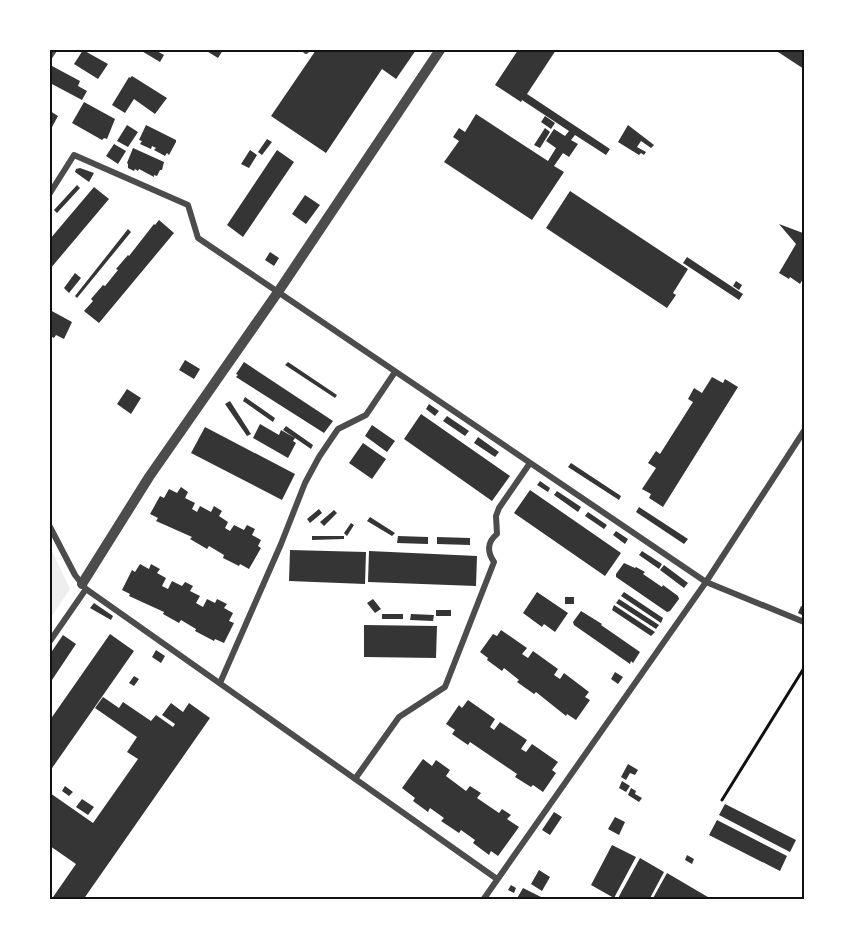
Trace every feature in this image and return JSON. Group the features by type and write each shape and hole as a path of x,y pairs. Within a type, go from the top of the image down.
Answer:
{"street":[{"path":"50,56 54,50"},
{"path":"50,641 148,477 278,292 440,50"},
{"path":"50,193 74,155 188,205 198,238 395,372 706,582 804,622"},
{"path":"220,683 305,483 319,457 338,429 366,415 395,372"},
{"path":"483,900 706,582 804,431"},
{"path":"355,779 399,717 445,687 494,562 489,555 489,547 492,538 497,534 496,516 499,508 530,463"},
{"path":"50,527 75,575 84,586 497,879"}],"path":[{"path":"722,800 804,668"}],"shaded area":[{"path":"50,547 70,589 50,619"}],"building":[{"path":"83,50 108,64 98,79 74,64"},
{"path":"140,50 155,50 164,55 160,62"},
{"path":"205,50 223,50 218,58"},
{"path":"316,50 416,50 396,79 382,69 326,153 271,116"},
{"path":"518,50 556,50 527,94 610,149 606,155 575,135 571,140 578,144 569,157 563,153 554,166 564,172 532,220 444,162 459,141 453,137 459,128 465,132 476,114 548,161 556,148 546,141 554,129 565,136 569,131 495,85"},
{"path":"775,50 804,50 804,69"},
{"path":"52,66 80,81 78,86 87,91 82,100 50,83"},
{"path":"132,76 167,98 155,114 134,99 125,113 112,105 129,77"},
{"path":"84,102 115,119 107,139 102,140 72,123"},
{"path":"50,111 58,116 52,127 50,126"},
{"path":"545,116 555,123 551,129 541,122"},
{"path":"127,125 138,132 128,147 117,141"},
{"path":"146,125 176,140 169,155 167,153 165,156 154,150 156,148 152,146 151,149 140,144 142,141 139,140"},
{"path":"628,125 654,145 651,148 641,141 637,147 646,152 644,155 641,153 639,155 618,142"},
{"path":"545,128 550,132 540,148 534,145"},
{"path":"267,139 272,142 262,155 258,152"},
{"path":"114,144 126,151 118,164 106,156"},
{"path":"133,148 164,162 157,176 154,175 154,177 139,169 134,171 128,168 127,163"},
{"path":"250,150 257,155 249,168 241,164"},
{"path":"277,150 294,162 243,237 227,225"},
{"path":"80,168 94,173 89,182 75,172"},
{"path":"77,185 80,188 57,213 54,210"},
{"path":"94,187 109,199 50,269 50,239"},
{"path":"570,191 688,269 673,293 676,295 667,308 546,228"},
{"path":"305,195 320,205 306,224 292,214"},
{"path":"159,220 174,233 99,323 84,311 93,301 91,299 103,285 105,286 118,270 116,269"},
{"path":"779,224 803,233 804,231 804,277 800,284 779,273 796,244"},
{"path":"128,229 131,232 77,298 75,296"},
{"path":"270,252 279,258 274,266 265,260"},
{"path":"687,257 743,294 739,300 683,263"},
{"path":"75,273 81,278 69,293 64,288"},
{"path":"736,281 742,285 739,290 733,286"},
{"path":"50,310 72,322 64,339 56,335 54,338 50,336"},
{"path":"185,360 200,369 194,379 179,370"},
{"path":"244,362 333,421 324,433 236,377"},
{"path":"288,362 337,395 335,398 285,365"},
{"path":"712,377 723,383 725,379 738,387 663,507 649,498 651,494 642,489 656,468 648,463 656,451 660,454 693,402 688,399 694,388 702,393"},
{"path":"127,389 141,398 131,414 117,404"},
{"path":"245,397 275,418 273,422 243,401"},
{"path":"230,401 251,434 247,436 225,404"},
{"path":"429,404 439,411 435,416 426,409"},
{"path":"421,414 510,476 492,501 404,439"},
{"path":"447,416 469,431 465,436 443,421"},
{"path":"260,424 279,435 281,430 295,438 293,441 296,443 288,458 253,438"},
{"path":"372,425 395,441 387,452 365,436"},
{"path":"286,426 313,445 311,449 283,430"},
{"path":"205,427 295,474 282,500 191,453"},
{"path":"478,437 499,452 495,457 474,443"},
{"path":"363,443 386,459 372,479 349,463"},
{"path":"571,463 621,496 619,500 568,467"},
{"path":"540,481 550,488 548,492 537,485"},
{"path":"181,487 188,492 185,498 195,503 192,509 197,512 200,506 211,512 214,506 222,511 219,516 228,522 225,528 230,531 234,525 244,530 247,525 255,529 252,535 261,540 258,546 261,548 249,569 223,558 224,555 209,546 207,549 190,539 192,537 156,521 158,518 150,514 160,496 164,498 169,489 177,493"},
{"path":"530,490 621,553 605,576 514,513"},
{"path":"557,491 581,507 578,512 554,495"},
{"path":"639,507 688,539 684,544 636,512"},
{"path":"319,509 322,513 310,523 307,519"},
{"path":"334,510 337,513 324,526 320,522"},
{"path":"588,512 607,525 604,529 585,516"},
{"path":"370,517 395,533 392,536 367,521"},
{"path":"351,523 354,525 347,536 344,533"},
{"path":"616,531 628,539 625,544 613,535"},
{"path":"312,536 344,536 344,539 312,540"},
{"path":"398,536 428,537 428,544 397,543"},
{"path":"437,537 470,538 470,545 437,544"},
{"path":"290,550 366,552 365,584 289,581"},
{"path":"369,551 477,556 476,586 368,582"},
{"path":"642,551 662,564 659,569 639,555"},
{"path":"624,563 645,572 643,574 678,596 679,599 670,611 667,612 616,577"},
{"path":"140,564 149,569 151,564 160,569 157,573 166,578 162,586 168,589 172,581 182,586 185,582 193,586 190,591 200,596 196,603 203,607 207,599 215,603 217,599 227,604 224,608 233,613 229,621 234,623 224,643 215,639 214,641 195,631 196,629 181,620 179,623 163,614 164,612 129,596 130,594 122,590 132,570 135,572"},
{"path":"664,565 688,583 684,588 660,570"},
{"path":"537,592 568,613 555,632 544,624 542,627 523,613"},
{"path":"624,592 663,618 661,623 621,596"},
{"path":"565,597 574,597 574,604 565,604"},
{"path":"373,599 381,609 375,613 367,603"},
{"path":"619,599 659,625 656,629 616,603"},
{"path":"94,603 113,616 111,620 90,608"},
{"path":"614,605 655,632 651,636 612,610"},
{"path":"801,606 804,607 804,616 798,613"},
{"path":"436,610 451,610 451,616 436,616"},
{"path":"581,611 640,652 633,663 631,661 630,664 574,625 573,622"},
{"path":"382,614 403,614 403,619 382,619"},
{"path":"411,614 434,615 433,621 410,620"},
{"path":"364,625 437,626 436,658 364,657"},
{"path":"501,630 527,648 522,654 528,658 533,651 558,669 554,675 560,679 564,673 589,692 585,697 590,700 576,720 567,714 566,716 536,692 534,694 517,682 519,680 504,668 502,671 480,652 493,634 497,636"},
{"path":"110,634 134,651 50,771 50,720"},
{"path":"63,635 76,644 50,683 50,654"},
{"path":"156,650 165,656 161,663 152,657"},
{"path":"615,672 623,677 618,684 611,679"},
{"path":"134,676 139,679 134,686 129,683"},
{"path":"103,697 119,708 123,702 151,721 156,715 173,727 175,724 162,715 171,703 183,712 189,703 210,718 83,900 51,900 76,864 50,846 50,793 93,823 138,759 127,752 137,737 95,708"},
{"path":"468,700 495,719 490,727 494,730 500,722 527,740 521,749 526,752 532,744 558,762 552,770 556,773 543,792 515,777 517,774 470,742 468,745 452,734 455,730 446,724 459,705 462,708"},
{"path":"423,759 432,766 436,760 450,770 446,776 466,791 470,786 481,793 477,798 499,813 502,809 511,815 507,819 519,827 498,856 491,851 489,855 473,843 475,840 461,830 459,833 441,821 444,818 430,808 428,812 413,801 415,798 402,788"},
{"path":"628,764 638,770 635,775 630,773 626,780 621,777"},
{"path":"622,781 630,786 626,792 619,788"},
{"path":"65,786 73,792 69,796 62,791"},
{"path":"631,788 642,798 639,802 628,795"},
{"path":"82,799 94,807 88,815 76,807"},
{"path":"725,804 796,840 790,852 719,815"},
{"path":"554,812 562,817 550,835 542,830"},
{"path":"615,817 625,822 619,835 608,829"},
{"path":"717,820 787,856 780,871 709,835"},
{"path":"612,845 636,857 614,898 591,885"},
{"path":"687,855 694,859 692,864 685,860"},
{"path":"640,858 664,872 649,900 617,900"},
{"path":"539,870 550,877 542,891 531,884"},
{"path":"667,873 713,900 652,900"},
{"path":"511,885 516,888 514,893 508,890"},
{"path":"523,888 547,900 516,900"}]}
